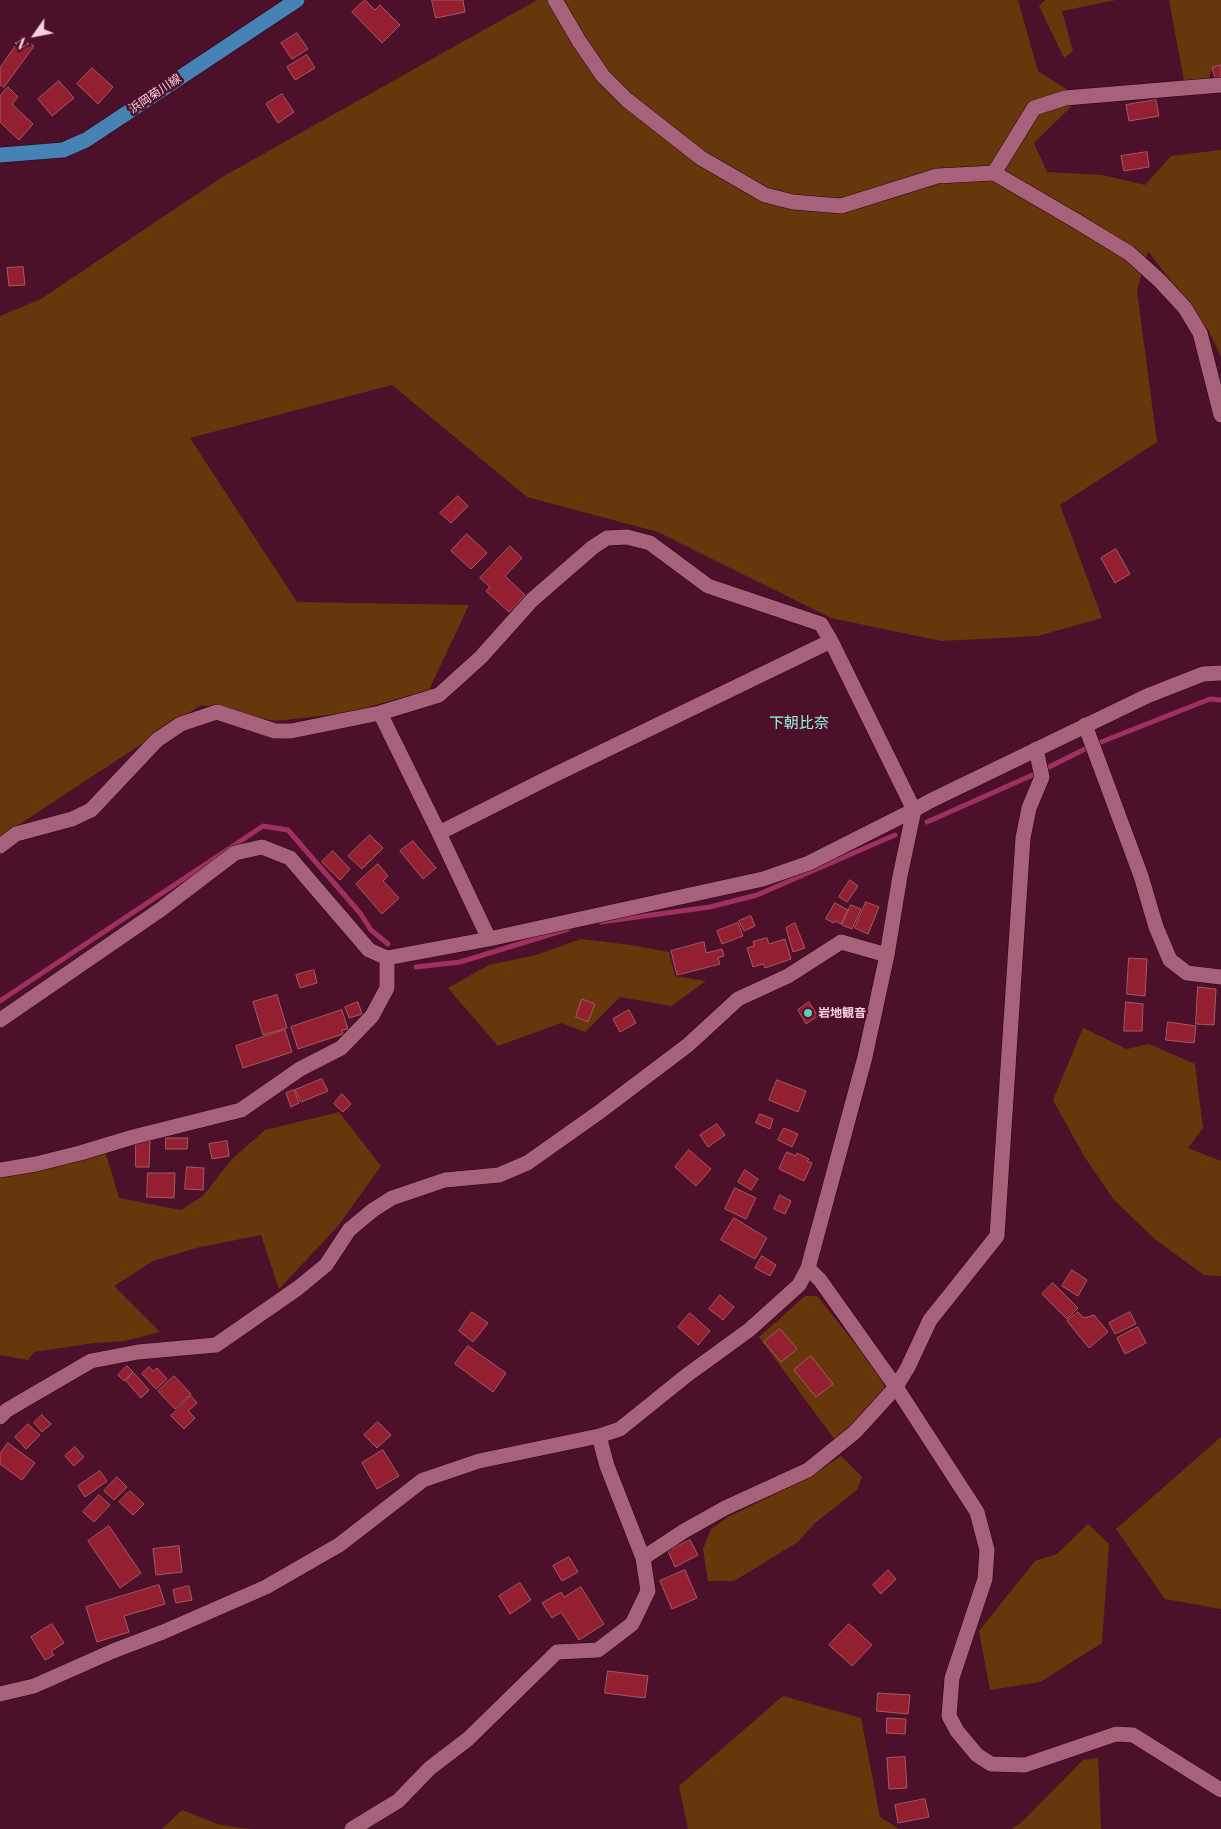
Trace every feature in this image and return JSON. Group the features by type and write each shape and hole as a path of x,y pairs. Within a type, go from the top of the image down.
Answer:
{"main road":[{"name":"浜岡菊川線","path":"0,155 63,150 86,140 298,0"}],"street":[{"path":"555,0 579,41 603,76 627,100 701,158 765,195 793,202 841,206 937,176 994,173 1129,253 1160,280 1185,308 1200,333 1221,416"},
{"path":"994,173 1034,108 1065,98 1221,85"},
{"path":"0,846 16,834 72,819 91,810 157,740 181,724 217,712 275,731 291,732 380,713 439,695 481,656 532,600 593,548 607,538 627,537 650,543 708,586 821,624 832,641 914,810 900,876 887,955 865,1057 808,1268 799,1285 749,1330 687,1375 620,1429 598,1436 479,1461 423,1480 339,1545 266,1587 34,1686 0,1694"},
{"path":"439,833 832,641"},
{"path":"0,1020 160,910 235,853 262,847 290,858 369,950 387,958 489,939 763,879 809,863 930,801 1038,754 1087,730 1147,696 1203,674 1221,673"},
{"path":"380,713 489,939"},
{"path":"1087,730 1141,876 1156,927 1170,960 1187,973 1221,977"},
{"path":"643,1558 684,1531 725,1508 808,1470 855,1432 896,1387 908,1367 930,1320 997,1236 1023,838 1029,808 1042,777 1038,754"},
{"path":"0,1417 7,1410 90,1361 138,1352 216,1344 305,1282 326,1265 349,1230 392,1198 445,1180 499,1175 527,1163 602,1110 688,1045 738,999 788,976 841,942 887,955"},
{"path":"0,1170 36,1164 80,1153 240,1110 300,1069 341,1048 372,1016 387,988 387,958"},
{"path":"808,1268 820,1280 896,1387 978,1512 987,1550 985,1579 952,1678 949,1716 957,1732 977,1755 991,1764 1025,1765 1116,1734 1133,1736 1221,1790"},
{"path":"352,1829 398,1801 430,1768 468,1739 557,1652 598,1650 632,1624 648,1590 643,1558 607,1466 598,1436"}],"shaded area":[{"path":"537,0 1018,0 1038,71 1080,98 1034,143 1047,172 1102,175 1145,185 1171,156 1221,150 1221,357 1209,331 1148,251 1137,291 1157,442 1060,505 1102,618 1038,636 941,641 831,618 658,532 527,497 392,385 190,438 297,602 469,605 429,690 347,713 275,721 201,705 0,837 0,316 41,299 224,176"},
{"path":"1045,0 1116,0 1062,11 1073,51 1064,58 1039,6"},
{"path":"1169,0 1221,0 1221,65 1212,68 1207,86 1185,86"},
{"path":"581,939 669,952 675,976 706,981 671,1006 620,997 585,1032 561,1023 498,1046 448,988 489,965 536,955"},
{"path":"1083,1028 1127,1049 1149,1044 1195,1064 1203,1128 1188,1148 1221,1161 1221,1276 1204,1275 1156,1240 1114,1200 1084,1156 1053,1100"},
{"path":"339,1112 381,1166 338,1226 279,1289 261,1235 196,1248 153,1261 114,1286 160,1332 125,1341 94,1343 34,1352 28,1360 0,1355 0,1178 49,1167 105,1151 119,1198 181,1210 203,1196 232,1159 265,1130"},
{"path":"805,1296 817,1296 879,1373 885,1388 874,1403 835,1440 759,1337"},
{"path":"1221,1437 1221,1609 1165,1599 1116,1529"},
{"path":"841,1456 862,1477 857,1490 815,1523 798,1542 734,1581 708,1581 703,1549 711,1529 728,1517 811,1476"},
{"path":"1088,1524 1109,1544 1102,1643 1040,1682 990,1690 979,1631 1035,1561 1057,1554"},
{"path":"783,1696 861,1718 880,1817 899,1829 688,1829 679,1786"},
{"path":"1098,1758 1101,1829 1011,1829 1022,1822 1083,1760"},
{"path":"182,1810 220,1825 251,1829 162,1829"}],"building":[{"path":"365,0 375,10 380,5 400,25 382,43 352,12"},
{"path":"432,0 463,0 465,12 436,18"},
{"path":"297,33 308,49 292,59 281,43"},
{"path":"22,37 34,46 4,87 0,85 0,68"},
{"path":"307,55 315,68 295,80 287,67"},
{"path":"1221,65 1221,79 1216,81 1212,68"},
{"path":"92,68 113,87 98,104 77,84"},
{"path":"59,81 74,98 52,116 38,99"},
{"path":"8,87 18,97 12,104 33,124 19,140 0,122 0,96"},
{"path":"282,94 294,112 278,123 266,104"},
{"path":"1156,100 1159,116 1129,121 1126,105"},
{"path":"1147,152 1149,167 1124,171 1121,156"},
{"path":"23,267 25,285 9,286 7,268"},
{"path":"458,496 468,506 451,523 440,513"},
{"path":"467,534 487,553 471,569 451,551"},
{"path":"510,546 522,558 505,576 525,595 509,612 486,591 490,587 480,578"},
{"path":"1116,549 1130,574 1115,583 1101,558"},
{"path":"370,835 383,848 362,869 348,856"},
{"path":"413,841 436,868 423,879 400,851"},
{"path":"333,851 350,869 340,880 322,862"},
{"path":"378,864 388,876 383,881 399,898 382,914 356,884"},
{"path":"850,880 858,886 847,902 839,897"},
{"path":"866,902 879,907 868,934 855,928"},
{"path":"835,903 848,910 841,924 826,919"},
{"path":"851,905 861,909 852,929 842,925"},
{"path":"751,916 755,926 744,931 739,921"},
{"path":"738,923 743,936 722,944 717,931"},
{"path":"795,923 805,948 793,952 786,928"},
{"path":"767,938 769,944 785,939 791,959 765,968 763,964 753,967 747,948 754,946 753,942"},
{"path":"704,942 706,953 722,949 724,956 718,958 720,964 677,975 671,951"},
{"path":"1129,958 1147,959 1145,996 1127,994"},
{"path":"314,970 317,983 300,988 296,975"},
{"path":"1198,987 1216,989 1214,1025 1196,1024"},
{"path":"277,995 287,1028 263,1035 253,1002"},
{"path":"582,999 595,1004 588,1022 576,1017"},
{"path":"358,1002 362,1014 349,1018 345,1007"},
{"name":"岩地観音","path":"809,1002 818,1016 806,1024 798,1010"},
{"path":"1126,1002 1143,1004 1142,1031 1124,1031"},
{"path":"342,1010 348,1029 342,1030 343,1034 298,1049 291,1027"},
{"path":"629,1010 636,1023 620,1032 613,1019"},
{"path":"1168,1022 1196,1026 1194,1043 1166,1040"},
{"path":"285,1030 292,1052 243,1068 236,1046"},
{"path":"322,1079 328,1091 301,1102 295,1090"},
{"path":"777,1080 806,1091 798,1112 769,1100"},
{"path":"294,1090 299,1103 291,1107 286,1093"},
{"path":"342,1094 351,1104 343,1112 334,1104"},
{"path":"760,1114 773,1119 770,1129 756,1123"},
{"path":"717,1124 725,1135 708,1147 700,1135"},
{"path":"784,1128 798,1134 792,1147 778,1140"},
{"path":"166,1138 188,1138 187,1149 166,1149"},
{"path":"136,1141 150,1141 149,1167 136,1167"},
{"path":"227,1141 229,1156 212,1159 209,1144"},
{"path":"689,1150 711,1169 696,1186 675,1167"},
{"path":"787,1152 796,1156 797,1153 809,1159 807,1161 812,1163 804,1181 779,1169"},
{"path":"187,1167 204,1168 203,1190 185,1189"},
{"path":"745,1170 758,1179 751,1190 738,1182"},
{"path":"148,1173 175,1173 174,1198 147,1197"},
{"path":"735,1188 756,1198 746,1219 725,1209"},
{"path":"780,1195 791,1201 785,1214 774,1209"},
{"path":"734,1218 767,1238 755,1259 721,1240"},
{"path":"762,1256 776,1265 770,1276 755,1268"},
{"path":"1072,1270 1087,1280 1078,1296 1062,1286"},
{"path":"1053,1283 1078,1308 1067,1319 1042,1294"},
{"path":"720,1295 734,1307 723,1320 709,1309"},
{"path":"472,1312 488,1323 473,1342 459,1331"},
{"path":"1078,1312 1084,1318 1094,1315 1108,1332 1089,1348 1067,1321"},
{"path":"1130,1312 1136,1324 1115,1334 1109,1323"},
{"path":"690,1313 710,1331 698,1345 678,1327"},
{"path":"1138,1327 1146,1343 1125,1354 1117,1338"},
{"path":"780,1329 797,1349 781,1362 764,1342"},
{"path":"468,1346 506,1373 493,1392 455,1364"},
{"path":"811,1356 833,1384 816,1397 794,1370"},
{"path":"127,1366 133,1372 124,1381 118,1375"},
{"path":"149,1367 153,1371 157,1368 167,1379 156,1389 142,1374"},
{"path":"134,1373 149,1390 141,1398 126,1381"},
{"path":"174,1376 191,1394 175,1409 158,1391"},
{"path":"191,1396 197,1403 188,1411 195,1418 184,1429 171,1416"},
{"path":"42,1415 51,1424 42,1432 34,1423"},
{"path":"378,1422 391,1435 377,1448 364,1435"},
{"path":"28,1424 40,1435 26,1449 15,1437"},
{"path":"8,1443 35,1463 22,1480 0,1464 0,1454"},
{"path":"75,1447 84,1457 74,1466 65,1456"},
{"path":"383,1450 399,1476 377,1489 362,1463"},
{"path":"100,1471 107,1481 85,1497 78,1486"},
{"path":"117,1477 127,1487 114,1500 104,1491"},
{"path":"130,1491 144,1504 133,1515 119,1502"},
{"path":"99,1495 110,1505 94,1522 83,1512"},
{"path":"109,1526 141,1573 120,1588 88,1541"},
{"path":"690,1540 698,1555 675,1567 668,1551"},
{"path":"179,1546 182,1572 156,1575 153,1549"},
{"path":"569,1557 578,1572 562,1581 553,1566"},
{"path":"685,1570 697,1598 672,1609 660,1581"},
{"path":"888,1570 896,1579 881,1594 873,1585"},
{"path":"520,1583 531,1600 510,1614 499,1596"},
{"path":"159,1585 165,1604 124,1616 129,1632 97,1642 86,1607"},
{"path":"189,1586 192,1600 176,1603 173,1590"},
{"path":"581,1587 604,1624 579,1640 561,1612 552,1618 542,1603 561,1592 564,1597"},
{"path":"52,1624 64,1643 51,1651 54,1655 45,1660 31,1637"},
{"path":"849,1624 872,1645 852,1666 829,1645"},
{"path":"608,1671 648,1676 645,1698 605,1693"},
{"path":"878,1693 910,1695 908,1714 877,1711"},
{"path":"887,1718 906,1719 905,1734 887,1733"},
{"path":"905,1757 907,1788 889,1789 887,1758"},
{"path":"925,1799 929,1817 898,1823 895,1805"}],"waterway":[{"path":"927,822 1037,773 1091,746 1210,699 1221,700"},
{"path":"0,1001 263,826 288,830 360,913 371,930 388,944"},
{"path":"601,922 710,907 757,895 895,835"},
{"path":"416,967 460,962 568,929"}],"place":[{"name":"岩地観音","path":"808,1013"}],"district":[{"name":"下朝比奈","path":"799,723"}]}
